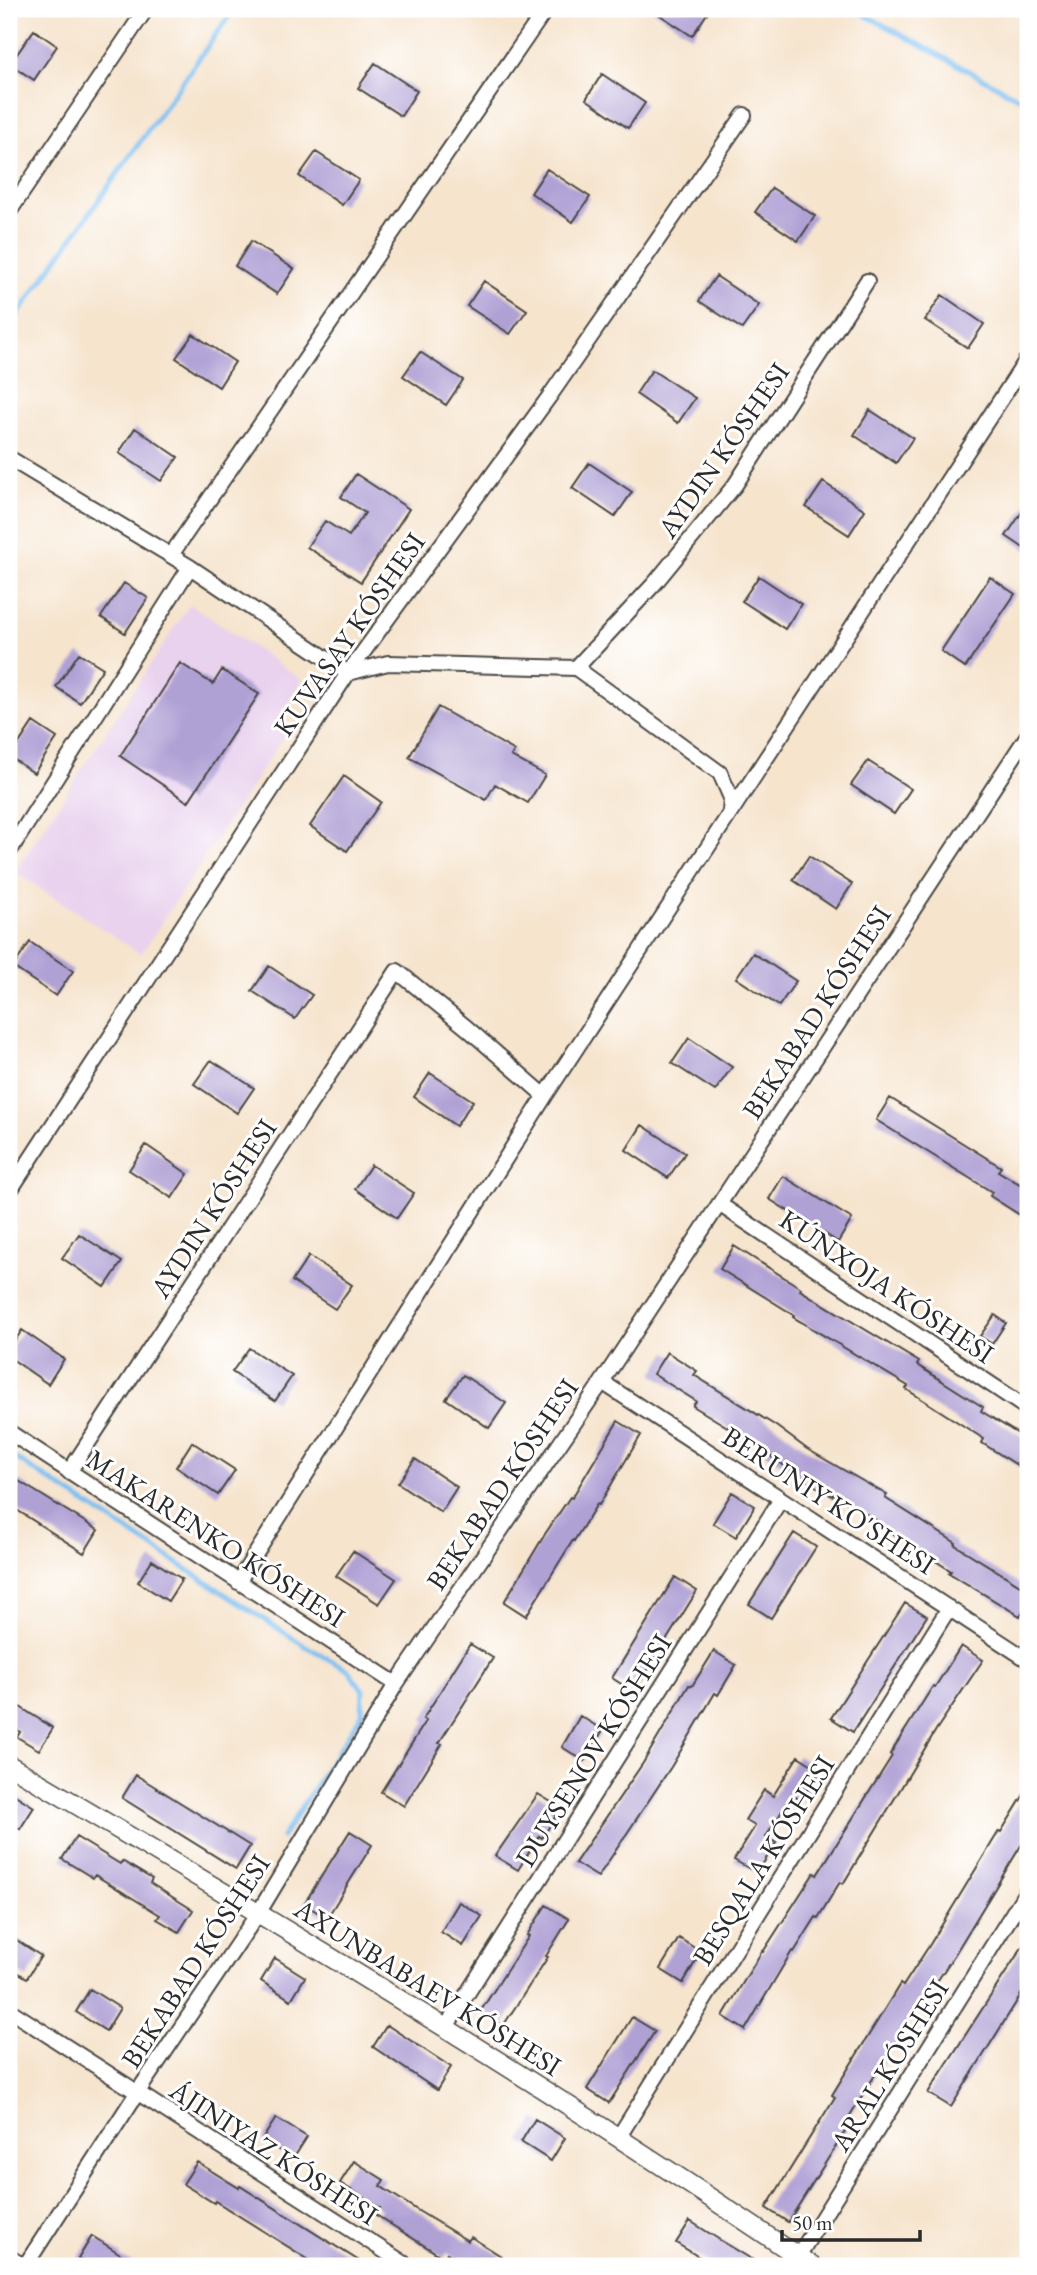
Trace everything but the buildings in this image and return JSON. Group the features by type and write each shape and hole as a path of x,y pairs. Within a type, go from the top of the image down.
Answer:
{"street":[{"path":"9,212 146,9"},
{"path":"170,555 546,9"},
{"name":"KUVASAY KÓSHESI","path":"9,1192 348,673 550,397 744,115"},
{"path":"576,668 655,583 735,485 867,281"},
{"path":"238,1581 545,1096 1028,358"},
{"path":"9,457 190,567 348,673 388,663 576,668 720,773 731,798 730,813"},
{"path":"9,852 190,567"},
{"name":"BEKABAD KÓSHESI","path":"24,2266 259,1912 396,1684 602,1381 1028,735"},
{"path":"69,1472 397,971 545,1096"},
{"name":"KÚNXOJA KÓSHESI","path":"719,1204 1028,1409"},
{"name":"BERUNIY KO'SHESI","path":"602,1381 1028,1660"},
{"name":"MAKARENKO KÓSHESI","path":"9,1432 396,1684"},
{"name":"DUYSENOV KÓSHESI","path":"446,2027 781,1499"},
{"name":"BESQALA KÓSHESI","path":"618,2138 949,1608"},
{"name":"AXUNBABAEV KÓSHESI","path":"9,1765 259,1912 446,2027 618,2138 801,2263"},
{"name":"ARAL KÓSHESI","path":"801,2263 1028,1889"},
{"name":"ÁJINIYAZ KÓSHESI","path":"9,2010 408,2266"},
{"path":"9,2257 24,2266"}],"shaded area":[{"path":"190,604 302,680 278,719 290,727 141,954 15,872"}],"waterway":[{"path":"9,327 234,9"},
{"path":"854,9 1028,103"},
{"path":"9,1454 299,1642 348,1670 363,1690 362,1714 282,1837"}]}
